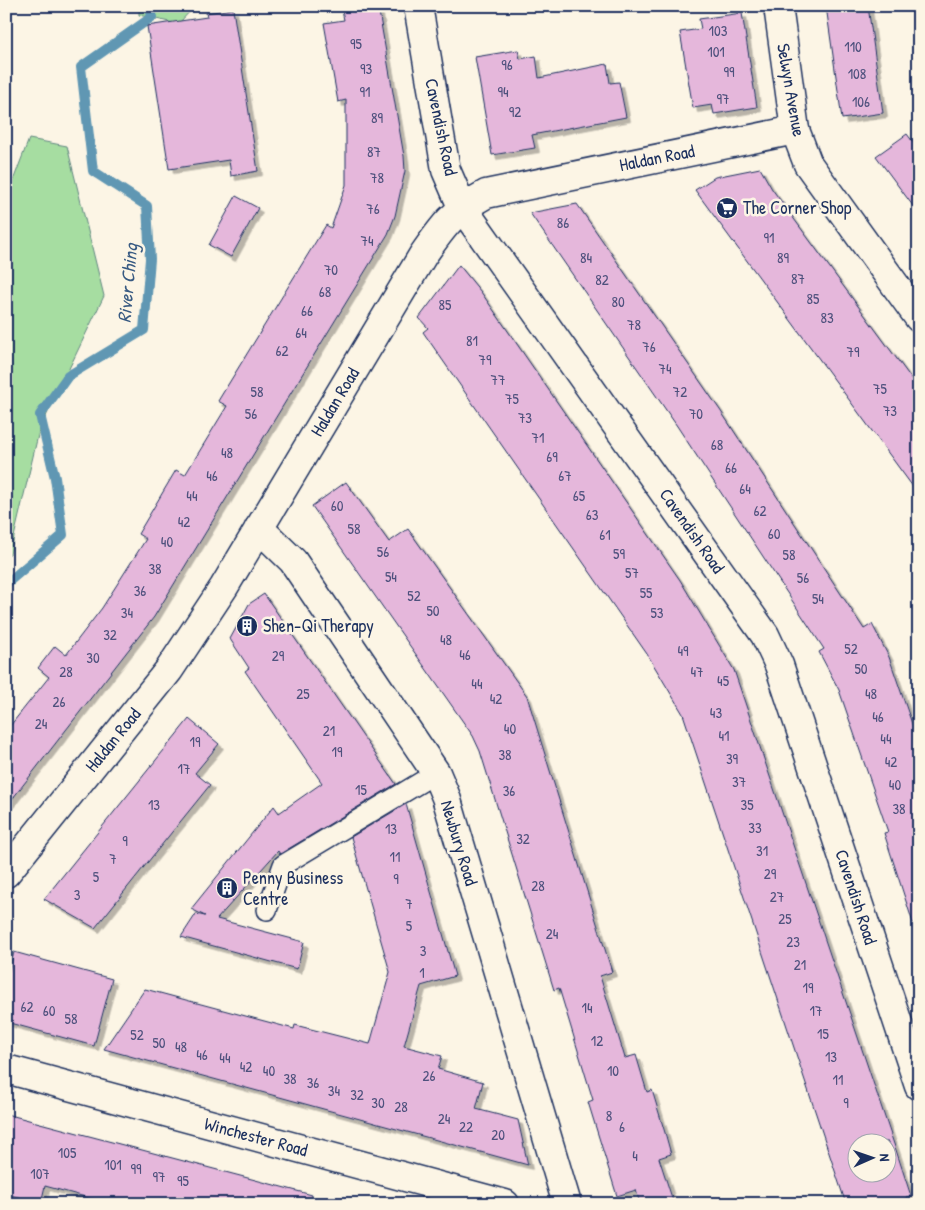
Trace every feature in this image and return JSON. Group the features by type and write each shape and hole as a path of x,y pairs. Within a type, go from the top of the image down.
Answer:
{"street":[{"name":"Cavendish Road","path":"418,6 446,170 462,207 765,635 782,675 919,1086"},
{"name":"Selwyn Avenue","path":"778,6 795,130 808,164 919,318"},
{"name":"Haldan Road","path":"6,873 169,670 259,528 423,255 446,222 462,207 486,194 795,130"},
{"name":"Newbury Road","path":"259,528 293,561 436,773 448,806 567,1204"},
{"name":"Winchester Road","path":"6,1069 505,1204"}],"lane":[{"path":"267,910 283,864 436,773"}],"green space":[{"path":"139,6 195,6 178,24 139,15"},
{"path":"29,139 67,146 104,296 39,431 10,554 6,555 6,199"}],"building":[{"path":"341,6 378,6 405,171 395,216 388,234 154,617 6,807 6,731 49,677 38,668 55,646 66,655 102,608 146,539 138,534 176,470 185,475 227,406 218,401 326,225 331,228 346,185 346,100 338,102 324,23 344,20"},
{"path":"826,6 868,6 883,113 842,119"},
{"path":"233,9 258,171 231,176 229,160 169,169 147,26 207,17 206,13"},
{"path":"742,13 757,107 714,114 712,105 693,108 680,32 701,29 699,19"},
{"path":"518,50 520,59 536,56 539,78 607,64 610,83 619,82 626,117 532,135 535,148 492,155 475,57"},
{"path":"907,134 919,150 919,214 876,156"},
{"path":"760,168 772,189 919,389 919,495 695,190 715,177"},
{"path":"236,196 258,208 231,257 209,245"},
{"path":"577,204 720,410 864,629 872,624 889,657 919,744 919,922 913,923 884,833 888,832 839,690 819,652 824,649 677,426 530,213"},
{"path":"459,265 481,292 680,580 734,670 890,1132 848,1132 848,1182 898,1182 898,1156 911,1196 906,1197 909,1204 846,1204 683,714 647,654 423,332 428,328 419,318"},
{"path":"346,482 389,542 408,529 527,696 612,972 600,976 625,1058 636,1055 647,1092 652,1090 666,1136 671,1154 659,1158 674,1204 640,1204 636,1190 617,1196 588,1102 593,1100 559,988 554,990 480,751 473,736 312,506"},
{"path":"264,594 396,784 280,854 278,851 217,919 304,942 297,969 181,937 196,914 205,916 191,909 274,806 279,813 322,783 245,671 249,668 230,639 249,604"},
{"path":"189,719 219,744 195,773 210,785 95,928 44,899"},
{"path":"406,804 455,976 421,986 404,1046 442,1056 438,1069 483,1082 476,1109 518,1120 528,1165 104,1049 145,989 294,1029 295,1025 370,1044 390,972 351,837"},
{"path":"14,952 112,979 94,1046 6,1022 6,981"},
{"path":"6,1114 312,1195 311,1204 111,1204 45,1186 41,1203 6,1194"}],"waterway":[{"name":"River Ching","path":"6,584 63,535 55,478 40,415 68,376 144,330 150,259 147,206 93,171 81,67 152,17 150,6"}],"place":[{"name":"The Corner Shop","path":"727,208"},
{"name":"Shen-Qi Therapy","path":"247,626"},
{"name":"Penny Business Centre","path":"227,888"}]}
